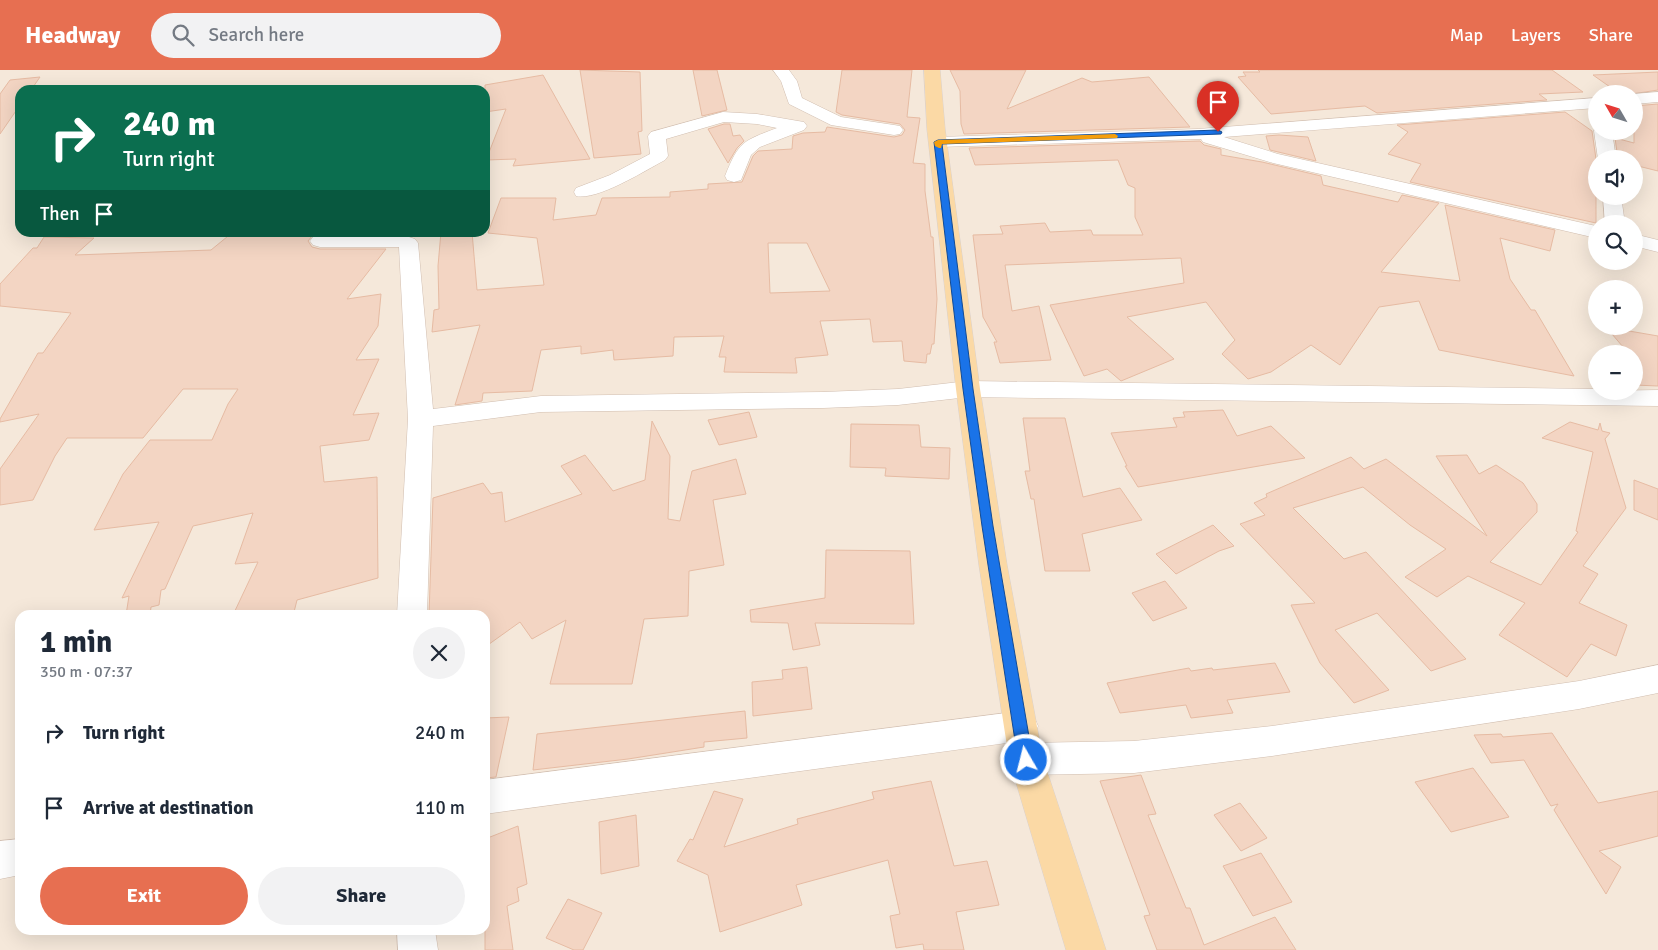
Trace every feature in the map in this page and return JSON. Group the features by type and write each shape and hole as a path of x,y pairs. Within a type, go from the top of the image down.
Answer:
{"main road":[{"path":"932,70 938,142 968,389 993,565 1026,760 1086,950"}],"street":[{"path":"781,70 789,81 795,101 837,120 894,130"},
{"path":"1643,98 1658,97"},
{"path":"938,142 1198,134 1588,104"},
{"path":"583,192 618,179 659,156 657,136 723,117 757,119 794,126"},
{"path":"734,176 743,153 754,142 794,126 837,120"},
{"path":"1198,134 1241,148 1319,169 1588,230"},
{"path":"320,241 403,241 408,243 421,418 412,610"},
{"path":"1643,242 1658,246"},
{"path":"421,418 541,404 898,397 968,389 1658,398"},
{"path":"1026,760 1134,757 1272,741 1579,695 1658,679"},
{"path":"490,796 1021,726"},
{"path":"0,860 15,858"},
{"path":"416,935 418,950"}],"shaded area":[{"path":"0,70 1658,70 1658,950 0,950"}],"building":[{"path":"580,70 640,72 642,131 638,132 641,154 594,158"},
{"path":"693,70 717,70 727,110 702,116"},
{"path":"842,70 912,70 907,117 920,118 913,163 925,164 925,191 931,237 933,237 937,299 934,344 932,344 930,354 927,354 926,363 904,361 902,341 873,342 870,319 820,321 828,355 795,358 797,373 724,372 726,357 719,357 724,336 674,337 673,356 614,360 613,350 581,354 581,346 541,350 532,391 483,393 482,401 455,405 480,325 432,332 434,310 439,309 438,266 441,237 472,237 477,290 544,285 537,238 490,233 490,228 501,198 556,198 553,220 596,215 602,198 670,197 670,192 708,189 708,184 742,182 753,156 758,151 792,149 793,136 803,133 825,132 827,127 894,137 902,135 905,130 900,124 842,115 836,112","holes":["768,243 807,243 830,291 770,293"]},
{"path":"950,70 1026,70 1007,109 1082,78 1092,82 1149,77 1190,127 964,134 961,124 960,91"},
{"path":"1258,70 1552,70 1583,92 1539,94 1547,100 1377,113 1365,106 1271,114 1238,77 1246,76 1243,72 1260,72"},
{"path":"1658,72 1658,90 1643,92 1643,85 1607,85 1593,75"},
{"path":"543,75 590,159 513,166 516,159 490,160 490,150 506,109 490,111 490,85 485,85"},
{"path":"40,77 34,85 15,85 15,112 0,134 0,94 10,80"},
{"path":"1658,104 1658,171 1643,167 1643,150 1617,150 1615,140 1634,143 1634,140 1643,140 1643,105"},
{"path":"1565,112 1588,128 1588,140 1593,140 1595,150 1588,150 1588,205 1596,205 1596,215 1588,215 1588,221 1410,182 1421,164 1388,154 1408,132 1397,125"},
{"path":"730,124 733,136 740,135 744,141 737,148 728,163 708,129"},
{"path":"1266,136 1308,137 1316,161 1270,150"},
{"path":"1200,141 1204,145 1221,149 1221,155 1262,162 1321,176 1323,185 1398,202 1402,195 1439,203 1381,272 1460,281 1445,205 1555,230 1550,251 1500,238 1510,279 1531,310 1535,310 1574,376 1439,350 1419,301 1379,307 1340,365 1311,345 1271,372 1248,379 1222,354 1235,340 1206,302 1127,317 1174,359 1121,381 1107,369 1084,376 1050,305 1184,283 1181,258 1005,265 1012,311 1039,306 1051,360 1000,363 994,342 997,342 983,317 973,235 1003,234 1000,226 1045,223 1050,232 1091,230 1093,235 1143,235 1135,217 1135,188 1128,185 1118,160 975,165 969,148"},
{"path":"44,237 94,238 75,255 211,250 227,237 311,237 308,241 312,247 320,249 386,249 347,299 381,294 378,326 356,360 379,359 353,415 379,413 369,440 320,446 324,482 377,477 378,578 297,600 294,610 235,610 258,562 235,564 253,513 193,526 165,589 161,590 159,605 151,607 151,610 127,610 129,596 122,598 159,522 94,530 123,474 150,440 212,440 228,404 238,389 183,389 143,438 67,438 55,456 33,500 0,505 0,469 39,414 0,422 0,419 38,353 43,353 71,313 0,306 0,284 33,248 37,248"},
{"path":"1643,333 1658,336 1658,386 1643,385 1643,345 1621,345 1613,335 1643,335"},
{"path":"1223,410 1237,436 1271,426 1305,458 1138,487 1125,466 1127,466 1111,433 1177,427 1173,418 1185,417 1183,412"},
{"path":"749,412 757,437 719,445 708,420"},
{"path":"1023,418 1065,418 1083,497 1120,488 1142,520 1082,534 1090,571 1045,571 1034,499 1031,499 1025,471 1030,471"},
{"path":"652,421 670,456 668,519 680,521 692,471 736,459 746,494 713,500 724,565 689,571 688,616 644,619 632,684 550,684 566,620 532,639 520,622 490,643 490,610 429,610 433,498 483,483 491,494 502,492 505,522 582,494 561,466 585,455 613,491 645,480"},
{"path":"1570,422 1598,430 1600,423 1602,431 1610,433 1605,439 1626,508 1583,566 1598,574 1579,603 1627,625 1616,656 1591,644 1567,677 1499,635 1525,603 1468,576 1437,597 1405,577 1446,549 1410,525 1363,487 1293,508 1344,559 1366,552 1466,659 1431,671 1377,613 1335,630 1389,690 1354,703 1320,663 1291,605 1315,603 1240,524 1265,515 1254,503 1267,497 1266,494 1351,457 1364,469 1386,459 1487,536 1436,456 1467,455 1479,474 1496,465 1523,483 1537,504 1537,512 1490,562 1541,585 1578,532 1576,531 1593,452 1542,438"},
{"path":"851,424 919,425 921,447 950,448 949,479 885,476 886,468 850,467"},
{"path":"1634,480 1658,489 1658,520 1634,510"},
{"path":"1213,525 1234,546 1219,551 1176,574 1156,554"},
{"path":"826,550 910,551 914,624 815,623 820,645 793,650 788,623 751,622 750,610 825,598"},
{"path":"1165,581 1187,608 1153,621 1132,593"},
{"path":"1275,663 1290,692 1227,700 1233,713 1191,718 1186,705 1120,713 1107,683 1189,668 1191,671 1212,668 1213,670"},
{"path":"807,667 812,709 753,716 752,682 783,679 782,670"},
{"path":"745,711 747,738 704,742 704,747 628,759 533,770 537,734"},
{"path":"509,717 496,777 490,778 490,718"},
{"path":"1552,733 1598,803 1658,791 1658,836 1599,851 1621,867 1606,894 1554,810 1558,804 1551,806 1524,760 1491,763 1474,735 1501,734 1503,737"},
{"path":"1473,768 1509,817 1451,832 1415,782"},
{"path":"1141,775 1156,814 1148,815 1186,908 1190,908 1204,945 1275,917 1296,950 1157,950 1144,916 1150,915 1100,781"},
{"path":"931,781 954,866 987,861 999,905 956,912 964,950 924,950 923,944 896,948 890,916 900,914 888,860 796,885 802,905 720,932 708,875 677,861 690,839 693,840 714,791 743,799 724,847 798,824 797,819 874,799 872,792"},
{"path":"1240,803 1267,838 1241,851 1214,815"},
{"path":"636,815 639,866 601,874 599,822"},
{"path":"518,826 527,884 517,888 519,901 507,906 513,950 485,950 485,935 490,935 490,837"},
{"path":"1261,853 1292,902 1253,916 1223,866"},
{"path":"568,899 602,913 583,950 574,950 546,938"}],"slow traffic":[{"path":"939,146 938,142 1115,136"}],"route":[{"path":"1026,760 993,565 968,389 938,142 1218,132"}]}
